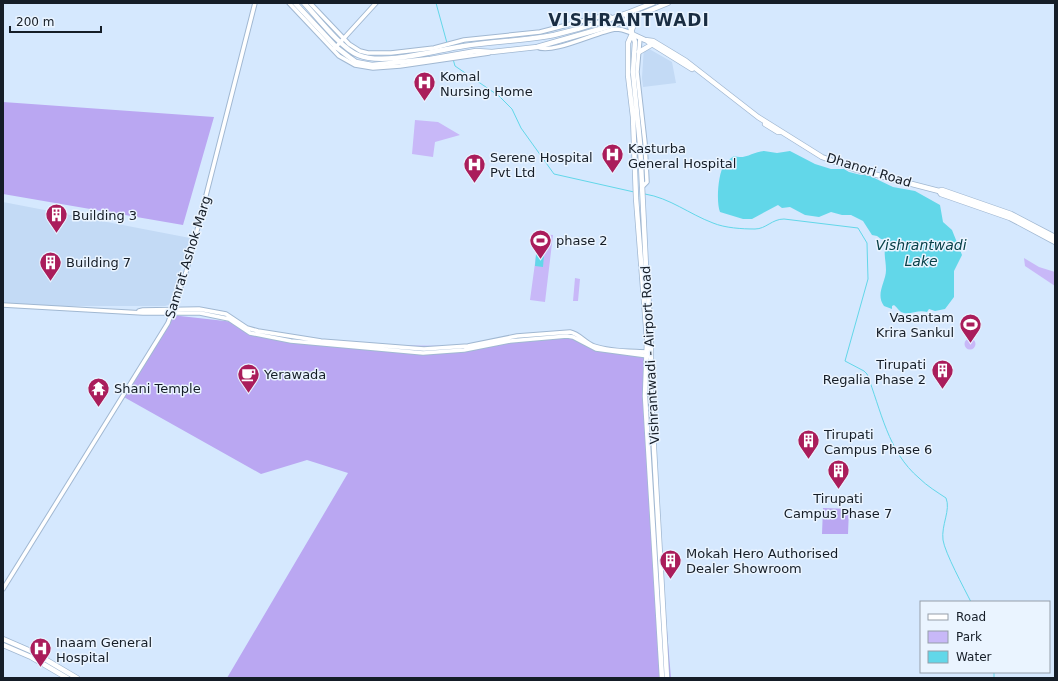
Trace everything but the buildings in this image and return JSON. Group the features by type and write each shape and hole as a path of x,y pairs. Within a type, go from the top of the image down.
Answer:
{"main road":[{"path":"295,3 335,48 356,62 372,65 444,58 476,51 537,47 627,21 668,3"},
{"path":"304,3 343,41 353,53 367,58 390,58 442,49 454,45 554,35 626,14 653,3"},
{"name":"Vishrantwadi - Airport Road","path":"626,14 631,33 636,42 633,72 639,129 651,396 667,678"},
{"path":"631,33 637,17"},
{"name":"Vishrantwadi - Airport Road","path":"631,33 628,43 628,75 634,123 636,199 649,354 645,396 662,678"},
{"name":"Dhanori Road","path":"631,33 649,43 652,41 699,70 748,109 779,129 781,132 828,159 854,168 942,190 1011,214 1055,237"},
{"path":"639,52 649,43"},
{"name":"Dhanori Road","path":"939,190 941,194 1010,218 1055,242"},
{"path":"636,199 642,198"},
{"path":"3,639 44,658 77,678"},
{"path":"3,645 31,657 67,678"}],"street":[{"name":"Samrat Ashok Marg","path":"3,589 59,501 122,396 162,336 173,311 199,223 255,3"},
{"path":"288,3 335,48 345,61 355,65 373,68 390,68 444,58"},
{"path":"310,3 343,41"},
{"path":"335,48 376,3"},
{"path":"537,47 541,49 555,47 616,30 631,33"},
{"path":"640,38 637,72 645,143 647,182 642,188"},
{"path":"3,305 200,313 229,319 250,332 307,344 431,352 464,350 510,341 567,336 573,337 596,349 649,354"}],"shaded area":[{"path":"644,46 672,62 676,83 643,87 642,78"},
{"path":"3,102 214,117 183,225 3,194"},
{"path":"3,202 190,238 171,304 165,306 24,306 3,303"},
{"path":"171,315 243,323 248,327 248,330 278,339 289,338 321,345 469,346 570,332 588,345 644,356 671,678 227,678 348,473 307,460 261,474 122,396"},
{"path":"823,508 849,509 848,534 822,534"}],"green space":[{"path":"415,120 438,122 460,135 435,142 433,157 412,154"},
{"path":"539,234 553,235 545,302 530,300"},
{"path":"1024,258 1039,267 1055,272 1055,286 1025,266"},
{"path":"575,278 580,279 578,301 573,301"},
{"name":"Vasantam Krira Sankul","path":"968,339 972,339 974,340 974,348 968,349 965,346 965,342"}],"water":[{"name":"Vishrantwadi Lake","path":"764,151 777,153 790,151 815,164 831,169 844,169 861,175 868,175 893,187 915,191 940,205 943,222 952,230 962,255 954,271 954,297 945,309 935,311 929,309 927,312 920,311 904,313 894,305 892,306 892,309 884,306 881,292 886,274 885,252 888,240 872,235 863,221 851,215 842,215 831,212 819,217 805,215 790,207 782,208 778,205 752,219 743,219 720,212 718,188 720,175 724,165 734,156 741,157"},
{"name":"phase 2","path":"536,254 544,255 543,267 535,266"}],"waterway":[{"path":"436,3 447,43"},
{"path":"453,59 455,66 499,96 512,109 521,128 554,174 634,192"},
{"path":"645,194 663,199 704,219 718,225 728,227 759,229 780,219 784,219 858,228 867,243 868,279 845,361 867,374 887,430 908,468 932,489 946,498 947,513 943,529 944,546 970,601"},
{"path":"994,673 994,678"}],"place":[{"name":"Komal Nursing Home","path":"425,102"},
{"name":"Kasturba General Hospital","path":"613,174"},
{"name":"Serene Hospital Pvt Ltd","path":"474,184"},
{"name":"Building 3","path":"56,234"},
{"name":"phase 2","path":"540,260"},
{"name":"Building 7","path":"51,282"},
{"name":"Vasantam Krira Sankul","path":"970,344"},
{"name":"Tirupati Regalia Phase 2","path":"942,390"},
{"name":"Yerawada","path":"249,394"},
{"name":"Shani Temple","path":"98,408"},
{"name":"Tirupati Campus Phase 6","path":"809,460"},
{"name":"Tirupati Campus Phase 7","path":"838,490"},
{"name":"Mokah Hero Authorised Dealer Showroom","path":"671,580"},
{"name":"Inaam General Hospital","path":"40,668"}],"district":[{"name":"VISHRANTWADI","path":"629,20"}]}
